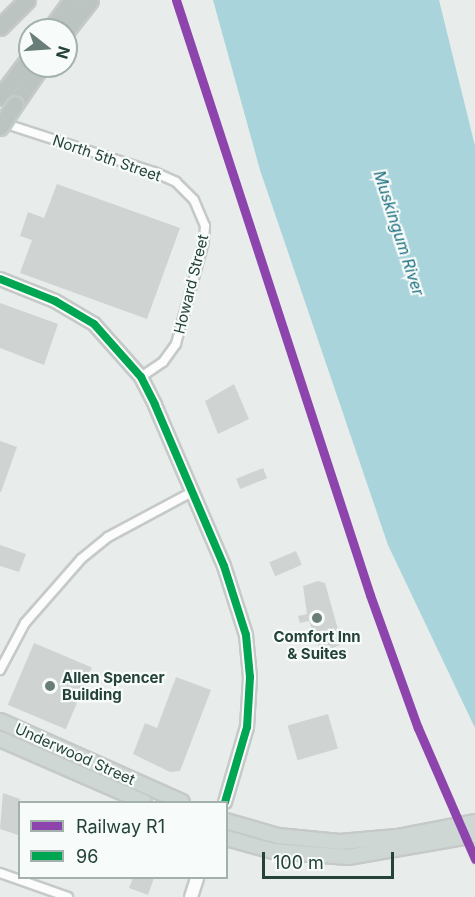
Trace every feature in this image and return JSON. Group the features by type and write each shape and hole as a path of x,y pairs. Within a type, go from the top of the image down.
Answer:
{"highway":[{"path":"0,27 27,0"},
{"path":"59,18 72,0"},
{"path":"76,18 90,0"},
{"path":"0,97 18,73"},
{"path":"0,128 33,78"}],"main road":[{"path":"0,279 55,301 94,324 141,377 192,492 233,591 249,657 247,727 225,801"},
{"name":"Underwood Street","path":"0,721 180,801"},
{"name":"Underwood Street","path":"0,739 142,801"},
{"path":"228,821 313,841 399,843 475,822"},
{"path":"228,839 273,851 319,857 399,843 475,835"},
{"path":"191,897 197,879"}],"street":[{"name":"North 5th Street","path":"0,122 176,182 201,212"},
{"name":"Howard Street","path":"141,377 163,362 176,344 204,242 201,212"},
{"path":"0,670 25,623 81,559 108,537 192,492"},
{"path":"0,873 68,897"}],"water":[{"name":"Muskingum River","path":"213,0 439,0 475,146 475,728 388,545 260,170"}],"building":[{"path":"57,184 180,228 147,319 20,273 32,240 20,236 28,212 44,218"},
{"path":"0,303 58,324 44,365 0,348"},
{"path":"234,384 249,419 218,434 205,401"},
{"path":"0,441 17,447 1,492 0,492"},
{"path":"263,468 267,478 240,489 236,479"},
{"path":"0,545 26,554 19,572 0,566"},
{"path":"296,551 302,565 275,576 269,562"},
{"name":"Comfort Inn & Suites","path":"318,581 325,583 342,644 321,653 309,621 300,623 298,616 307,614 303,586"},
{"name":"Allen Spencer Building","path":"34,643 92,668 66,729 8,705"},
{"path":"176,677 211,690 180,771 170,772 133,754 145,723 157,728"},
{"path":"328,714 338,749 298,760 288,726"},
{"path":"3,793 20,799 18,801 18,835 0,829"},
{"path":"133,879 154,879 148,895 129,888"}],"rail line":[{"name":"R1","path":"176,0 370,595 418,728 475,859"}],"transit line":[{"name":"96","path":"0,279 55,301 94,324 141,377 155,405 224,566 246,635 250,677 247,727 225,801"}],"place":[{"name":"Comfort Inn & Suites","path":"317,618"},
{"name":"Allen Spencer Building","path":"50,686"}]}
